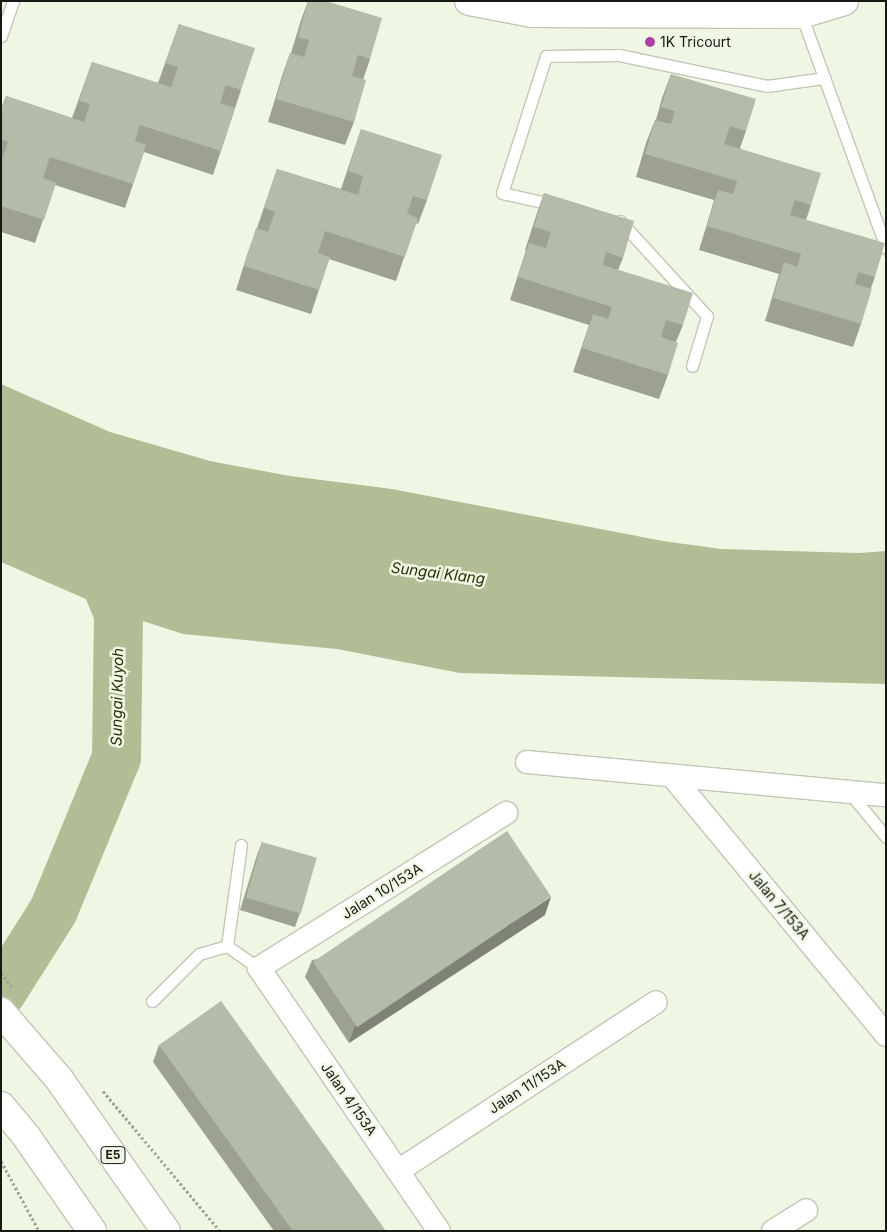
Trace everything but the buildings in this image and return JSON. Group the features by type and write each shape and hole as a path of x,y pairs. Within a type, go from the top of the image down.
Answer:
{"main road":[{"path":"469,1 532,13 801,14 844,1"},
{"name":"E5","path":"1,1012 60,1079 166,1231"},
{"path":"1,1106 26,1136 92,1231"}],"street":[{"path":"527,762 886,795"},
{"name":"Jalan 7/153A","path":"672,776 886,1035"},
{"name":"Jalan 10/153A","path":"259,968 506,813"},
{"name":"Jalan 4/153A","path":"259,968 439,1231"},
{"name":"Jalan 11/153A","path":"398,1171 656,1002"},
{"path":"774,1231 806,1210"}],"lane":[{"path":"1,36 13,1"},
{"path":"801,14 886,248"},
{"path":"567,208 502,193 546,56 619,56 767,86 824,78"},
{"path":"613,219 622,221 707,316 692,366"},
{"path":"849,792 886,837"},
{"path":"227,946 241,845"},
{"path":"227,946 259,968"},
{"path":"152,1001 199,954 227,946"}],"path":[{"path":"98,1086 220,1231"},
{"path":"2,1162 39,1231"}],"water":[{"name":"Sungai Klang","path":"1,384 110,432 210,461 290,476 392,489 663,541 721,549 859,553 886,551 886,684 460,673 337,649 183,634 118,613 1,562"}],"waterway":[{"name":"Sungai Kuyoh","path":"1,992 53,910 116,757 118,613 92,551"}],"place":[{"name":"1K Tricourt","path":"650,42"}]}
